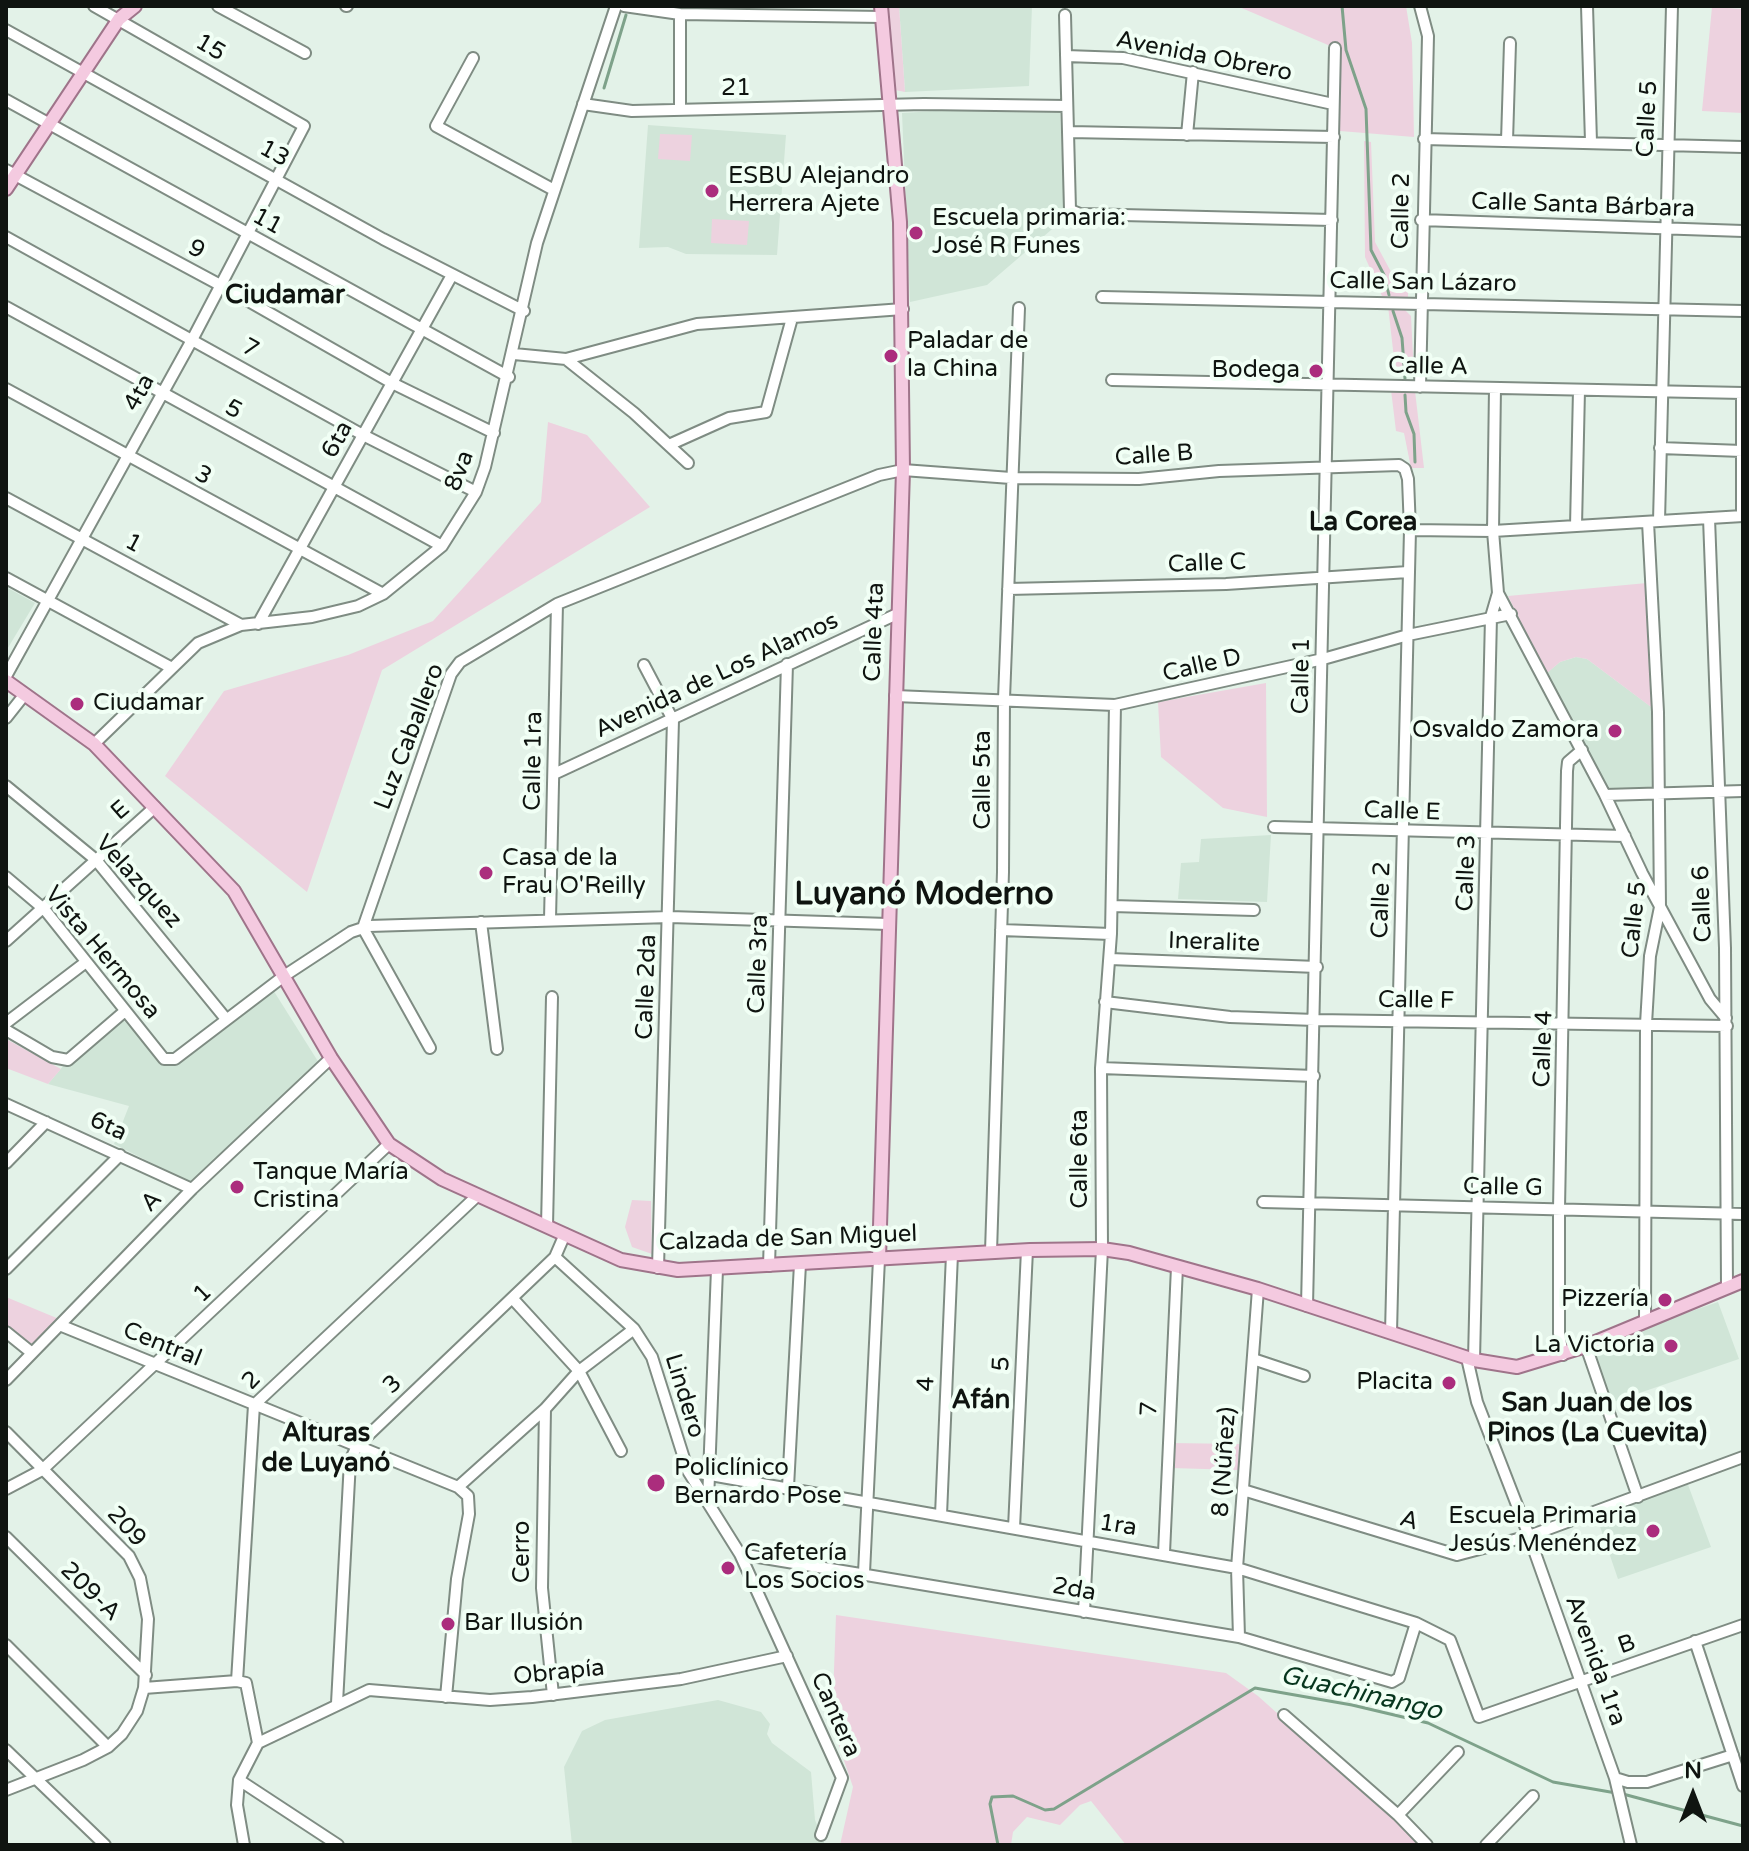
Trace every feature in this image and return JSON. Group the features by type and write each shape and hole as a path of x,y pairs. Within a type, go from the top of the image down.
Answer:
{"main road":[{"path":"6,189 10,173 50,123 119,19 135,6"},
{"name":"Calle 4ta","path":"879,1259 903,470 903,309 881,12"},
{"name":"Calzada de San Miguel","path":"6,679 94,744 234,891 331,1058 389,1144 413,1162 478,1195 621,1260 658,1268 717,1269 1027,1250 1102,1249 1258,1289 1471,1359 1517,1367 1563,1355 1743,1281"}],"street":[{"name":"15","path":"94,6 304,126"},
{"path":"218,6 305,53"},
{"name":"8va","path":"94,744 198,643 241,625 312,617 358,606 383,594 442,546 476,492 509,377 537,243 616,6"},
{"path":"624,6 680,14 881,12"},
{"name":"Calle 2","path":"1420,6 1428,36 1421,220 1420,387"},
{"path":"1587,6 1591,142"},
{"name":"Calle 5","path":"1645,1322 1646,1024 1650,956 1660,907 1653,522 1660,448 1672,6"},
{"path":"680,14 680,110"},
{"path":"1065,15 1070,210 1080,214 1332,220"},
{"name":"13","path":"6,30 452,275 524,311"},
{"path":"1507,141 1510,43"},
{"name":"Calle 1","path":"1307,1306 1317,967 1335,48"},
{"name":"Avenida Obrero","path":"1066,56 1123,58 1333,104"},
{"path":"473,58 436,126 554,190"},
{"path":"1187,135 1193,72"},
{"name":"11","path":"6,100 509,377"},
{"name":"21","path":"583,104 632,111 1008,103 1067,106"},
{"name":"4ta","path":"6,679 222,286 304,126"},
{"path":"1069,132 1334,137"},
{"path":"1424,139 1743,147"},
{"name":"9","path":"10,173 222,286 392,383 494,433"},
{"name":"Calle Santa Bárbara","path":"1421,220 1743,231"},
{"name":"7","path":"6,237 363,435 476,492"},
{"name":"6ta","path":"258,624 419,329 452,275"},
{"name":"Calle San Lázaro","path":"1102,297 1743,311"},
{"name":"5","path":"6,307 442,546"},
{"name":"Calle 5ta","path":"991,1252 1001,930 1004,699 1019,308"},
{"path":"514,354 566,359 697,324 903,309"},
{"path":"671,444 729,418 766,412 792,318"},
{"path":"566,359 671,444 688,463"},
{"name":"Calle A","path":"1112,380 1329,387 1743,393"},
{"name":"Calle 3","path":"1471,1359 1478,1208 1491,617 1498,593 1493,531 1495,388"},
{"name":"3","path":"6,389 383,594"},
{"path":"1576,526 1579,390"},
{"path":"1410,530 1493,531 1742,516 1743,393"},
{"path":"1660,448 1742,451"},
{"name":"Calle B","path":"903,470 1011,478 1139,479 1388,463 1405,469"},
{"name":"Calle 2","path":"1391,1333 1410,530 1405,469"},
{"name":"Luz Caballero","path":"363,928 451,674 460,662 557,604 865,481 903,470"},
{"name":"1","path":"6,498 241,625"},
{"name":"Calle 6","path":"1709,518 1727,1022 1727,1288"},
{"name":"Calle C","path":"1008,589 1325,578 1408,572"},
{"path":"6,578 170,667"},
{"path":"1498,593 1582,750 1660,907 1710,999 1727,1022"},
{"name":"Calle 1ra","path":"550,919 557,604"},
{"name":"Avenida de Los Alamos","path":"554,774 897,614"},
{"name":"Calle D","path":"895,696 1115,705 1323,659 1408,635 1511,614"},
{"name":"Calle 3ra","path":"769,1266 787,664"},
{"name":"Calle 2da","path":"644,665 673,720 658,1268"},
{"path":"6,718 25,694"},
{"name":"Calle 6ta","path":"1084,1612 1102,1249 1101,1068 1111,934 1115,705"},
{"name":"Calle 4","path":"1563,1355 1559,1333 1559,1209 1568,762 1582,750"},
{"name":"Velazquez","path":"6,786 96,860 226,1019"},
{"path":"1605,795 1743,791"},
{"name":"E","path":"6,941 45,910 155,807"},
{"name":"Calle E","path":"1274,827 1568,837 1625,836"},
{"name":"Vista Hermosa","path":"6,877 45,910 164,1059 175,1059 226,1019"},
{"path":"1112,906 1254,910"},
{"path":"226,1019 284,976 363,928 670,917 888,924"},
{"path":"481,922 497,1049"},
{"path":"363,928 430,1048"},
{"path":"1001,930 1111,934"},
{"name":"Ineralite","path":"1110,959 1317,967"},
{"path":"6,1023 86,962"},
{"path":"547,1226 552,997"},
{"name":"Calle F","path":"1105,1002 1230,1017 1315,1020 1727,1022"},
{"path":"6,1030 52,1057 68,1060 125,1011"},
{"name":"A","path":"6,1380 62,1326 192,1189 331,1058"},
{"path":"1101,1068 1314,1076"},
{"name":"6ta","path":"6,1104 192,1189"},
{"path":"6,1163 46,1122"},
{"name":"1","path":"6,1489 42,1470 158,1365 389,1144"},
{"path":"6,1269 120,1155"},
{"name":"2","path":"258,1743 242,1682 254,1405 478,1195"},
{"name":"Calle G","path":"1263,1202 1743,1214"},
{"name":"3","path":"357,1446 555,1257 565,1234"},
{"name":"5","path":"1014,1528 1027,1250"},
{"name":"4","path":"941,1515 952,1254"},
{"name":"Lindero","path":"555,1257 634,1329 652,1357 688,1471 740,1554 787,1656"},
{"path":"864,1573 879,1259"},
{"path":"788,1487 800,1264"},
{"name":"7","path":"1164,1553 1177,1267"},
{"path":"708,1501 717,1269"},
{"name":"8 (Núñez)","path":"1239,1637 1237,1568 1258,1289"},
{"path":"513,1299 579,1371 621,1451"},
{"name":"Central","path":"62,1326 458,1487 468,1496 469,1514 457,1579 446,1697"},
{"path":"458,1487 545,1409 579,1371 634,1329"},
{"path":"6,1332 32,1353"},
{"path":"1586,1346 1638,1497"},
{"path":"1253,1359 1304,1376"},
{"name":"Avenida 1ra","path":"1471,1359 1477,1402 1582,1682 1616,1782 1631,1845"},
{"name":"Cerro","path":"545,1409 542,1588 553,1695"},
{"path":"6,1432 42,1470"},
{"path":"337,1703 350,1461 357,1446"},
{"name":"A","path":"1243,1490 1448,1554 1467,1554 1529,1536 1743,1457"},
{"name":"209","path":"42,1470 129,1556 140,1578 148,1619 144,1688 131,1720 108,1747"},
{"name":"1ra","path":"688,1471 1237,1568 1416,1623 1450,1640 1479,1717"},
{"name":"209-A","path":"6,1537 146,1675"},
{"name":"2da","path":"740,1554 1239,1637 1396,1681 1416,1623"},
{"name":"B","path":"1479,1717 1743,1625"},
{"path":"1695,1641 1733,1755 1740,1766 1743,1786"},
{"path":"6,1645 108,1747 66,1768 6,1790"},
{"name":"Obrapía","path":"258,1743 369,1690 490,1700 553,1695 681,1679 787,1656"},
{"name":"Cantera","path":"787,1656 842,1778 831,1815 821,1835"},
{"path":"144,1688 242,1682"},
{"path":"1284,1715 1398,1815 1427,1845"},
{"path":"244,1845 237,1805 239,1780 258,1743"},
{"path":"6,1750 105,1845"},
{"path":"1398,1815 1458,1752"},
{"path":"1616,1782 1647,1782 1733,1755"},
{"path":"239,1780 338,1845"},
{"path":"1486,1845 1533,1796"}],"shaded area":[{"path":"887,6 899,6 905,92 895,90"},
{"path":"899,6 1032,6 1029,86 905,92"},
{"path":"1237,6 1406,6 1412,43 1414,137 1340,131 1333,104 1335,48"},
{"path":"1712,7 1743,9 1743,113 1702,111"},
{"path":"985,108 1060,111 1065,218 987,285 910,302 902,113"},
{"name":"ESBU Alejandro Herrera Ajete","path":"648,125 786,135 777,255 686,254 668,247 639,248"},
{"path":"660,134 692,135 690,161 658,159"},
{"path":"1364,141 1371,142 1375,242 1397,283 1408,284 1408,298 1382,296 1365,257"},
{"path":"712,219 749,221 747,245 711,243"},
{"path":"1388,306 1403,308 1411,316 1414,376 1396,376"},
{"path":"1391,390 1415,391 1424,468 1411,468 1404,433 1396,431"},
{"path":"548,422 587,435 650,507 382,670 307,892 165,776 224,691 348,655 433,621 541,502"},
{"path":"1647,583 1655,710 1587,659 1576,657 1560,662 1546,674 1508,596"},
{"path":"6,587 35,603 6,651"},
{"name":"Osvaldo Zamora","path":"1576,657 1587,659 1658,712 1659,795 1605,795 1543,676 1560,662"},
{"path":"1266,683 1267,817 1223,808 1161,757 1158,702"},
{"path":"1271,835 1267,902 1178,899 1181,863 1199,862 1201,839"},
{"path":"270,985 319,1063 191,1183 114,1144 129,1106 48,1084 74,1053 120,1016 162,1064"},
{"path":"6,1039 61,1069 48,1084 6,1068"},
{"path":"632,1200 651,1201 652,1254 632,1247 625,1227"},
{"path":"6,1297 59,1319 43,1339 30,1344 6,1327"},
{"path":"1718,1302 1739,1359 1607,1404 1588,1347"},
{"path":"1171,1443 1239,1444 1238,1470 1171,1468"},
{"name":"Escuela Primaria Jesús Menéndez","path":"1687,1482 1711,1547 1618,1579 1596,1515"},
{"path":"836,1615 1226,1673 1258,1696 1383,1808 1418,1845 1126,1845 1091,1801 1080,1805 1060,1825 1027,1817 1013,1832 1011,1845 840,1845 853,1787 832,1725"},
{"path":"718,1700 761,1712 770,1724 767,1734 772,1743 811,1772 815,1820 825,1845 572,1845 564,1767 582,1731 605,1720"}],"waterway":[{"path":"1342,6 1346,50 1366,109 1371,250 1384,275 1389,295"},
{"path":"604,88 626,15"},
{"path":"1393,311 1402,338 1405,379"},
{"path":"1405,395 1406,412 1414,434 1415,462"},
{"name":"Guachinango","path":"998,1845 990,1804 992,1797 1013,1796 1045,1810 1054,1809 1255,1688 1352,1705 1428,1723 1553,1782 1616,1793"},
{"name":"Guachinango","path":"1623,1794 1743,1826"}],"place":[{"name":"ESBU Alejandro Herrera Ajete","path":"712,191"},
{"name":"Escuela primaria: José R Funes","path":"916,233"},
{"name":"Paladar de la China","path":"891,356"},
{"name":"Bodega","path":"1316,371"},
{"name":"Ciudamar","path":"77,704"},
{"name":"Osvaldo Zamora","path":"1615,731"},
{"name":"Casa de la Frau O'Reilly","path":"486,873"},
{"name":"Tanque María Cristina","path":"237,1187"},
{"name":"Pizzería","path":"1665,1300"},
{"name":"La Victoria","path":"1671,1346"},
{"name":"Placita","path":"1449,1383"},
{"name":"Policlínico Bernardo Pose","path":"656,1483"},
{"name":"Escuela Primaria Jesús Menéndez","path":"1653,1531"},
{"name":"Cafetería Los Socios","path":"728,1568"},
{"name":"Bar Ilusión","path":"448,1624"}],"district":[{"name":"Ciudamar","path":"285,296"},
{"name":"La Corea","path":"1363,523"},
{"name":"Luyanó Moderno","path":"924,896"},
{"name":"Afán","path":"981,1401"},
{"name":"San Juan de los Pinos (La Cuevita)","path":"1597,1419"},
{"name":"Alturas de Luyanó","path":"326,1449"}]}
